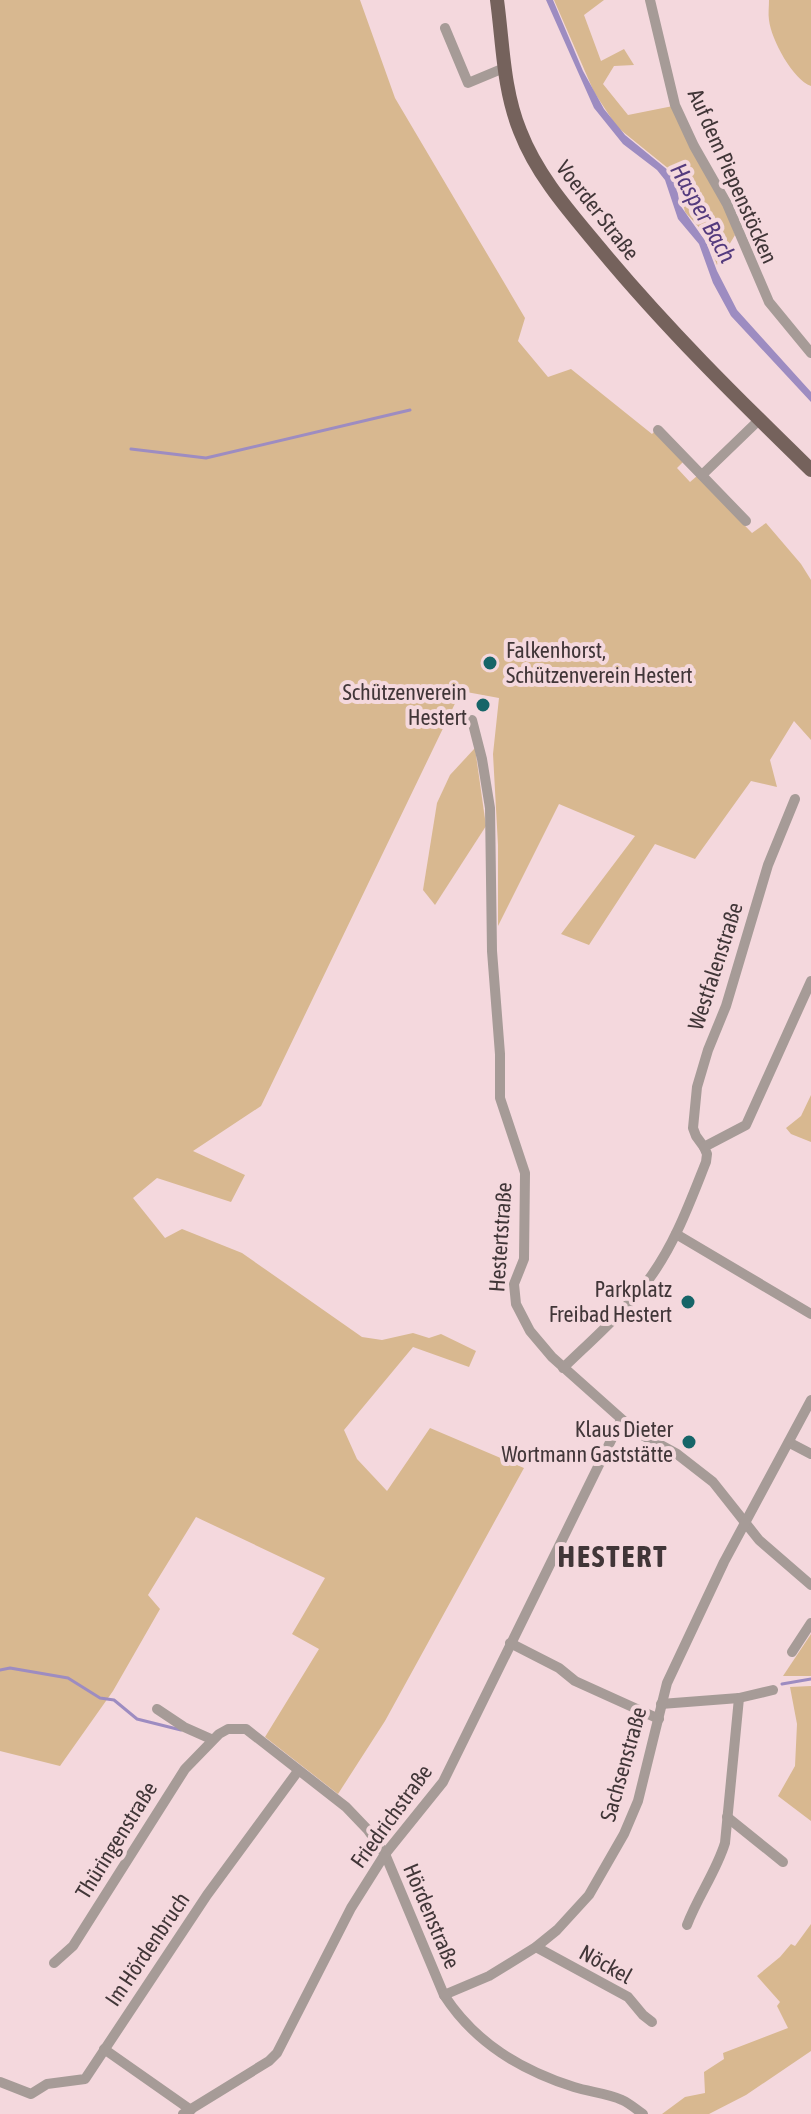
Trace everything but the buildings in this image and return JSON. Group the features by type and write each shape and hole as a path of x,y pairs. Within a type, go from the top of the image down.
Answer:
{"main road":[{"name":"Voerder Straße","path":"497,0 504,68 514,116 545,181 663,322 811,470"}],"street":[{"name":"Auf dem Piepenstöcken","path":"650,0 675,105 687,132 727,204 769,302 811,353"},
{"path":"445,28 468,83 504,68"},
{"path":"702,475 759,420"},
{"path":"658,430 746,521"},
{"name":"Hestertstraße","path":"472,720 490,808 492,951 500,1098 525,1173 524,1259 513,1294 530,1331 563,1368 621,1420 698,1469 746,1524 811,1585"},
{"name":"Westfalenstraße","path":"563,1368 624,1309 650,1277 676,1234 706,1162 707,1154 693,1128 697,1087 726,1006 768,865 795,799"},
{"path":"704,1147 746,1125 811,981"},
{"path":"676,1234 811,1314"},
{"name":"Sachsenstraße","path":"444,1995 489,1976 536,1947 557,1930 589,1895 624,1834 638,1801 667,1683 724,1562 811,1400"},
{"name":"Friedrichstraße","path":"104,2049 187,2112 277,2053 351,1908 385,1854 443,1782 621,1420"},
{"path":"790,1443 811,1454"},
{"path":"792,1652 811,1623"},
{"path":"510,1643 559,1668 575,1681 659,1719"},
{"path":"661,1704 739,1698 773,1690"},
{"path":"687,1925 719,1861 727,1817 739,1698"},
{"path":"157,1709 184,1727 211,1739"},
{"name":"Hördenstraße","path":"211,1739 228,1729 246,1729 346,1807 368,1830 385,1854 444,1995 466,2025 499,2052 531,2070 559,2082 622,2100 643,2114"},
{"name":"Thüringenstraße","path":"54,1963 73,1946 177,1781 211,1739"},
{"name":"Im Hördenbruch","path":"0,2082 31,2094 47,2084 85,2079 207,1895 298,1771"},
{"path":"727,1817 783,1862"},
{"name":"Nöckel","path":"536,1947 628,1997 652,2022"}],"shaded area":[{"path":"0,0 360,0 395,98 525,318 518,341 548,377 571,369 652,434 654,432 683,462 677,468 690,482 697,476 752,533 766,523 811,580 811,740 794,721 770,760 777,787 751,781 695,859 655,844 589,945 561,934 635,836 559,804 498,926 493,754 499,698 461,691 261,1106 193,1151 245,1175 231,1202 157,1178 133,1198 165,1238 182,1229 242,1253 362,1337 382,1340 413,1333 429,1338 441,1334 476,1351 469,1367 413,1347 344,1430 357,1459 387,1491 430,1428 524,1468 385,1721 338,1794 265,1737 319,1649 292,1634 325,1578 196,1517 148,1595 160,1609 113,1691 60,1766 0,1751"},
{"path":"546,0 553,0 583,71 604,109 625,135 669,171 676,184 680,205 706,242 737,310 811,392 811,402 731,316 713,283 699,244 678,219 665,180 623,144 594,108"},
{"path":"554,0 604,0 584,15 601,61 624,49 634,65 614,66 603,84 628,115 673,106 725,206 735,235 717,265 705,234 685,212 679,187 669,169 617,127 594,92"},
{"path":"769,0 811,0 811,86 797,76 778,48 769,20"},
{"path":"475,748 486,826 435,905 423,890 437,803 450,775"},
{"path":"811,1095 811,1142 791,1134 786,1128 801,1116"},
{"path":"811,1634 811,1676 783,1676"},
{"path":"811,1686 811,1821 778,1796 795,1766 797,1724 790,1687"},
{"path":"811,1924 811,2051 746,2095 709,2114 662,2114 685,2097 705,2093 704,2072 724,2059 723,2053 788,2028 777,2006 780,2002 757,1976 791,1944 795,1946"}],"waterway":[{"path":"131,449 206,458 410,410"},
{"path":"0,1670 10,1668 68,1678 100,1698 114,1700 137,1719 181,1730"},
{"path":"782,1684 811,1679"}],"place":[{"name":"Falkenhorst, Schützenverein Hestert","path":"490,663"},
{"name":"Schützenverein Hestert","path":"483,705"},
{"name":"Parkplatz Freibad Hestert","path":"688,1302"},
{"name":"Klaus Dieter Wortmann Gaststätte","path":"689,1442"}],"district":[{"name":"HESTERT","path":"613,1557"}],"water label":[{"name":"Hasper Bach","path":"703,213"}]}
